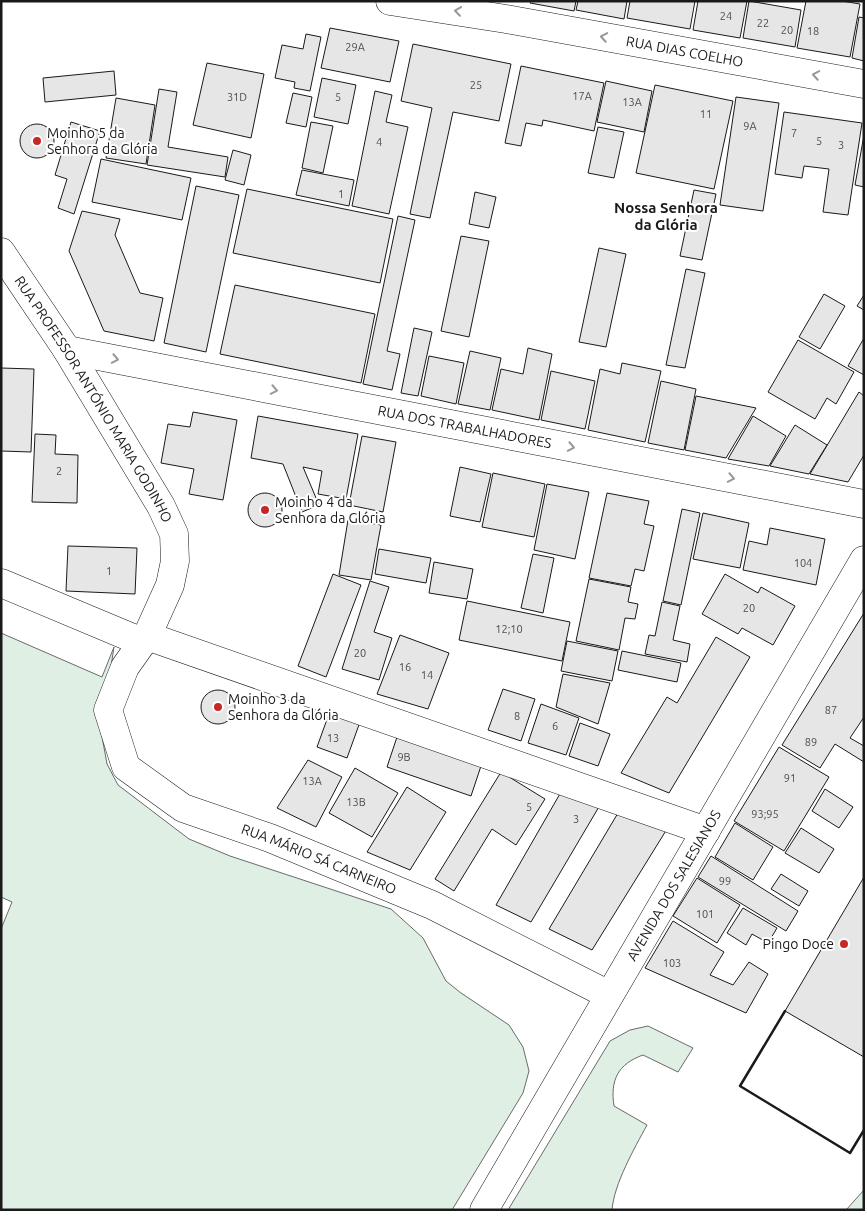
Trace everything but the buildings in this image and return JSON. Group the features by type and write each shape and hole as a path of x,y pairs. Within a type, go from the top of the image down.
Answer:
{"street":[{"name":"RUA DIAS COELHO","path":"390,1 508,10 864,84"},
{"name":"RUA PROFESSOR ANTÓNIO MARIA GODINHO","path":"1,252 67,350 161,506 174,534 175,561 170,585 144,639 125,667"},
{"name":"RUA DOS TRABALHADORES","path":"67,350 864,504"},
{"name":"AVENIDA DOS SALESIANOS","path":"484,1210 864,560"},
{"path":"1,583 144,639 706,831"},
{"name":"RUA MÁRIO SÁ CARNEIRO","path":"125,667 108,710 126,767 183,808 270,838 432,905 609,995"}],"green space":[{"path":"1,633 102,677 114,647 101,731 107,764 118,785 189,839 230,856 391,909 423,938 446,981 509,1025 523,1047 529,1071 523,1093 452,1210 1,1210 1,929 12,902 1,897"},
{"path":"648,1026 693,1048 678,1072 643,1055 627,1063 618,1074 613,1088 614,1106 647,1125 616,1189 612,1210 508,1210 610,1041 630,1030"},
{"path":"864,1190 864,1210 846,1210"}],"wall":[{"path":"785,1011 740,1086 850,1153 864,1130"}],"place":[{"name":"Moinho 5 da Senhora da Glória","path":"37,141"},
{"name":"Moinho 4 da Senhora da Glória","path":"265,510"},
{"name":"Moinho 3 da Senhora da Glória","path":"218,707"},
{"name":"Pingo Doce","path":"844,944"}],"district":[{"name":"Nossa Senhora da Glória","path":"666,216"}]}
